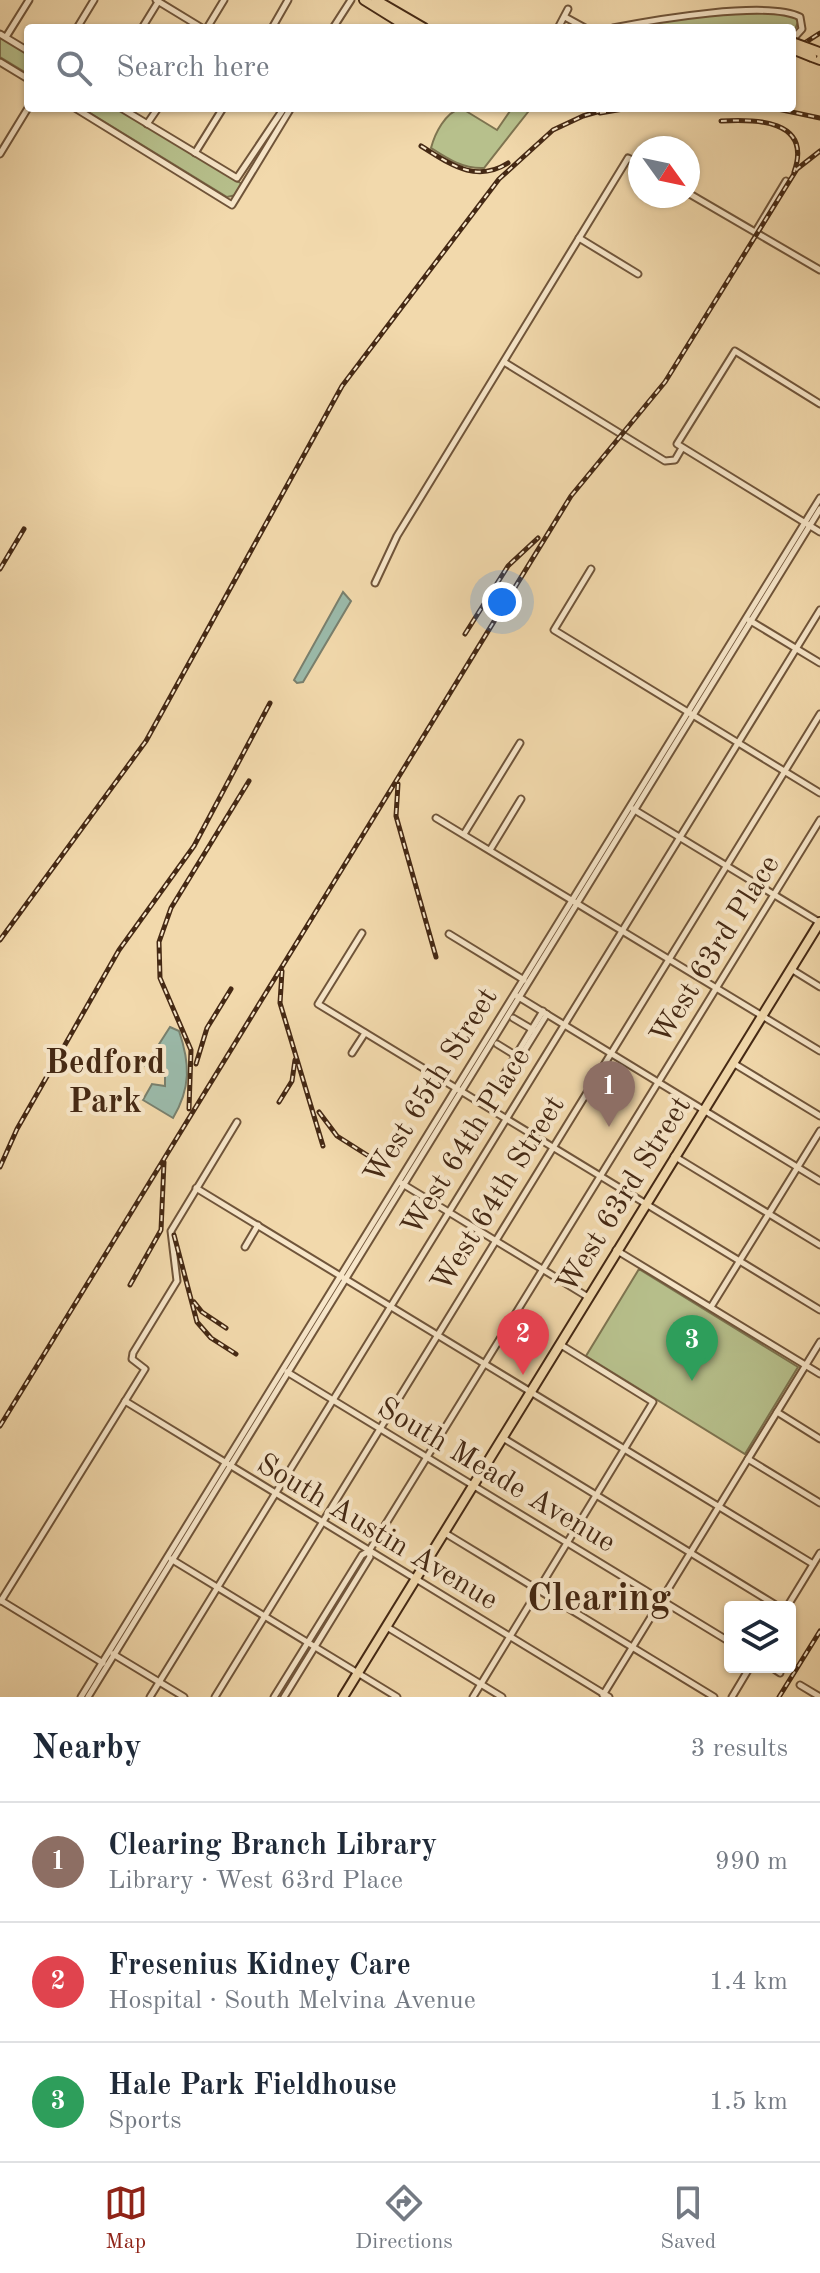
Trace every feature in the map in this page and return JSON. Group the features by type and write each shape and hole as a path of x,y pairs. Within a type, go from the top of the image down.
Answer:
{"main road":[{"path":"364,0 403,24"},
{"path":"376,0 417,24"},
{"path":"796,43 818,55"},
{"path":"796,50 818,55"},
{"name":"West 63rd Street","path":"343,1697 820,922"}],"street":[{"path":"24,49 3,36 29,0"},
{"path":"79,24 94,0"},
{"path":"144,24 158,0 197,24"},
{"path":"207,24 224,0"},
{"path":"274,24 288,0"},
{"path":"336,24 351,0"},
{"path":"633,24 709,9 764,7 790,11 800,17 802,29 796,36"},
{"path":"561,24 568,9"},
{"path":"565,17 578,24"},
{"path":"0,62 24,77"},
{"path":"0,154 26,112"},
{"path":"81,112 232,205 289,112"},
{"path":"128,112 240,178 281,112"},
{"path":"147,124 155,112"},
{"path":"195,153 221,112"},
{"path":"375,583 397,536 628,158"},
{"path":"756,231 786,181"},
{"path":"700,200 820,270"},
{"path":"579,238 638,274"},
{"path":"504,362 665,461 675,460 735,351 820,404"},
{"path":"680,446 820,532"},
{"name":"West 65th Street","path":"400,1183 454,1087 525,981 807,524 820,498"},
{"name":"West 65th Street","path":"807,524 820,509"},
{"path":"591,569 554,630 820,793"},
{"name":"West 64th Place","path":"150,1697 820,610"},
{"path":"748,619 820,663"},
{"name":"West 64th Street","path":"215,1697 820,714"},
{"path":"464,834 520,743"},
{"path":"490,850 521,799"},
{"path":"632,808 820,922"},
{"path":"436,818 820,1051"},
{"name":"West 63rd Place","path":"274,1697 363,1553 369,1551 820,820"},
{"path":"362,933 318,1004 820,1310"},
{"path":"449,934 525,981"},
{"path":"791,969 820,987"},
{"path":"516,995 820,1181"},
{"name":"West 65th Street","path":"81,1697 400,1183 461,1091 516,995"},
{"path":"501,1084 545,1012"},
{"path":"513,1018 534,1030"},
{"path":"352,1053 365,1033"},
{"path":"497,1044 517,1057"},
{"path":"733,1063 820,1116"},
{"path":"104,1664 0,1601 145,1369 132,1359 177,1281 171,1231 237,1122"},
{"path":"711,1307 820,1131"},
{"path":"674,1156 820,1245"},
{"path":"400,1183 588,1297"},
{"path":"196,1188 813,1564"},
{"path":"245,1247 258,1225"},
{"path":"616,1250 820,1374"},
{"path":"605,1696 820,1342"},
{"path":"473,1697 653,1402 559,1344"},
{"name":"South Meade Avenue","path":"285,1370 724,1638"},
{"name":"South Austin Avenue","path":"125,1401 605,1696"},
{"path":"777,1412 820,1439"},
{"path":"502,1438 769,1601"},
{"path":"748,1459 820,1503"},
{"path":"444,1532 714,1697"},
{"name":"West 63rd Place","path":"284,1697 370,1557 369,1551"},
{"path":"791,1601 820,1553"},
{"path":"169,1558 397,1697"},
{"path":"386,1626 502,1697"},
{"path":"111,1653 184,1697"},
{"name":"West 65th Street","path":"88,1697 104,1664"},
{"path":"732,1697 746,1673"},
{"path":"800,1685 820,1697"}],"green space":[{"path":"744,9 794,16 798,22 796,27 796,24 651,24"},
{"path":"0,35 24,50 24,72 0,57"},
{"path":"89,112 125,112 242,184 236,195 227,197"},
{"path":"468,112 497,130 509,112 528,112 484,168 469,167 431,148 450,114"},
{"path":"639,1269 798,1367 745,1454 586,1356"}],"shaded area":[{"path":"343,592 351,601 303,682 297,683 294,680"},
{"path":"170,1027 179,1031 187,1065 186,1086 173,1118 143,1100 152,1084 165,1086 165,1065 160,1064 151,1071 145,1066"}],"railway":[{"path":"796,48 820,33"},
{"path":"0,940 146,741 342,386 499,179 553,130 597,112"},
{"path":"600,113 606,112"},
{"path":"792,112 820,118"},
{"path":"721,121 764,122 788,132 795,141 798,155 794,172"},
{"path":"421,146 452,164 473,171 484,172 508,163"},
{"path":"0,1426 571,496 665,382 797,169 820,151"},
{"path":"0,569 24,529"},
{"path":"465,634 508,566 538,538"},
{"path":"0,1167 17,1129 119,950 194,846 270,703"},
{"path":"189,1109 191,1050 160,978 159,942 171,908 249,781"},
{"path":"398,784 396,816 436,957"},
{"path":"282,971 280,1003 323,1146"},
{"path":"196,1064 207,1028 231,989"},
{"path":"279,1102 292,1081 295,1060"},
{"path":"319,1112 337,1136 386,1167"},
{"path":"130,1285 161,1230 164,1162"},
{"path":"174,1235 197,1322 211,1338 236,1354"},
{"path":"194,1302 202,1312 226,1328"},
{"path":"779,1697 820,1631"}],"place":[{"name":"Clearing Branch Library","path":"609,1127"},
{"name":"Fresenius Kidney Care","path":"523,1375"},
{"name":"Hale Park Fieldhouse","path":"692,1381"}],"district":[{"name":"Bedford Park","path":"105,1080"},
{"name":"Clearing","path":"599,1597"}]}
